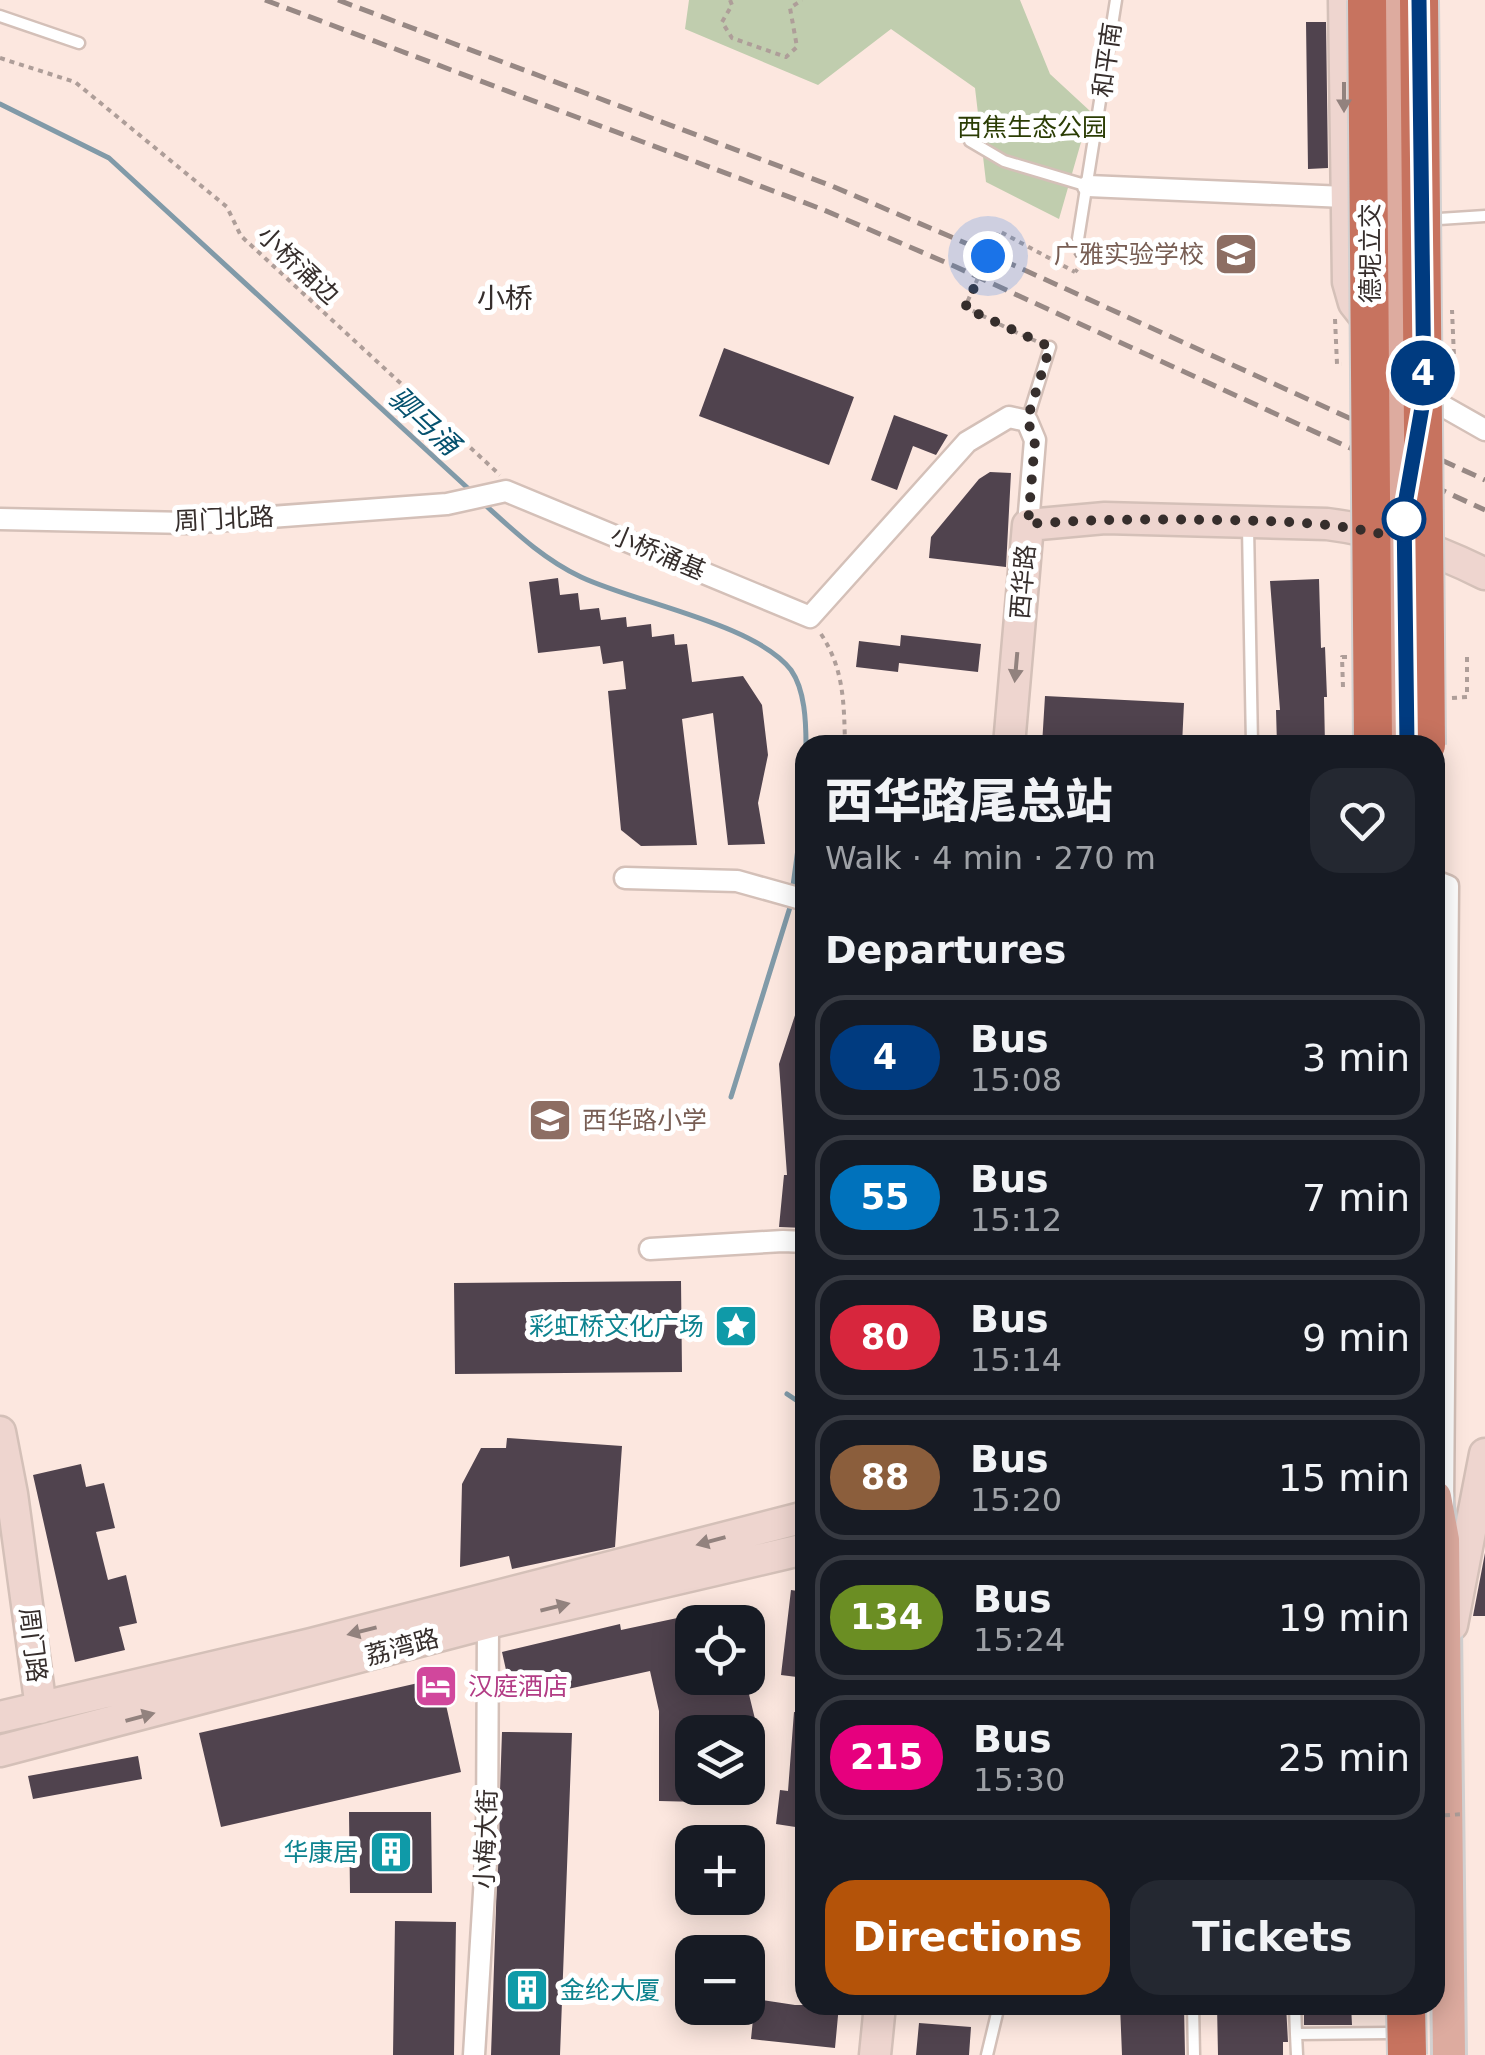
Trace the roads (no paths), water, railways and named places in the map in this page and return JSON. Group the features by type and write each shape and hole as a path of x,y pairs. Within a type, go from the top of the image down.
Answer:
{"highway":[{"name":"德坭立交","path":"1367,0 1425,735"},
{"name":"德坭立交","path":"1374,735 1420,0"},
{"path":"1427,2055 1441,2028"}],"main road":[{"path":"1344,0 1344,198 1348,282 1354,303 1365,317 1440,318 1438,0"},
{"name":"德坭立交","path":"1387,0 1396,388"},
{"name":"德坭立交","path":"1393,735 1389,509 1398,0"},
{"path":"1389,509 1380,446 1396,388"},
{"path":"1389,509 1396,388"},
{"name":"德坭立交","path":"1389,509 1406,735"},
{"name":"西华路","path":"1010,735 1028,524 1105,518 1248,520 1356,528 1418,545 1485,574"},
{"name":"周门路","path":"0,1432 41,1708"},
{"path":"1445,1658 1485,1454"},
{"name":"荔湾路","path":"0,1717 311,1644 795,1520"},
{"name":"荔湾路","path":"0,1751 488,1623 795,1551"},
{"path":"875,2055 879,2015"},
{"path":"1395,2029 1441,2028"}],"street":[{"path":"1088,186 1344,198"},
{"path":"1365,317 1396,388 1485,430"},
{"path":"1396,388 1440,318"},
{"name":"小桥涌基","path":"506,491 810,617 967,442 1009,417 1027,420"},
{"path":"1027,420 1035,440 1028,524"},
{"name":"周门北路","path":"0,519 188,523 448,504 506,491"},
{"path":"625,878 737,881 795,897"},
{"path":"1445,1056 1445,1384"},
{"path":"650,1249 795,1242"},
{"name":"小梅大街","path":"474,2055 487,1844 488,1623"},
{"name":"周门路","path":"41,1708 45,1740"}],"lane":[{"name":"和平南","path":"1078,238 1116,0"},
{"path":"0,16 79,43"},
{"path":"970,141 1004,161 1088,186"},
{"path":"1439,219 1485,216"},
{"path":"1027,420 1050,347"},
{"path":"1248,520 1252,735"},
{"path":"987,2055 996,2015"},
{"path":"1193,2015 1194,2055"},
{"path":"1295,2015 1297,2055"},
{"path":"1296,2034 1395,2029"}],"waterway":[{"name":"驷马涌","path":"0,104 109,158 472,492"},
{"name":"驷马涌","path":"483,503 567,570 604,587 724,627 774,654 791,670 799,687 806,735"},
{"name":"驷马涌","path":"792,893 795,871"},
{"name":"驷马涌","path":"731,1097 791,904"},
{"name":"驷马涌","path":"787,1394 795,1399"}],"railway":[{"path":"265,0 824,210 1485,510"},
{"path":"338,0 832,186 1485,480"}],"place":[{"name":"广雅实验学校","path":"1236,254"},
{"name":"西华路小学","path":"550,1120"},
{"name":"彩虹桥文化广场","path":"736,1326"},
{"name":"汉庭酒店","path":"436,1686"},
{"name":"华康居","path":"391,1852"},
{"name":"金纶大厦","path":"527,1990"}],"district":[{"name":"小桥","path":"505,298"}],"park label":[{"name":"西焦生态公园","path":"1032,127"}]}
